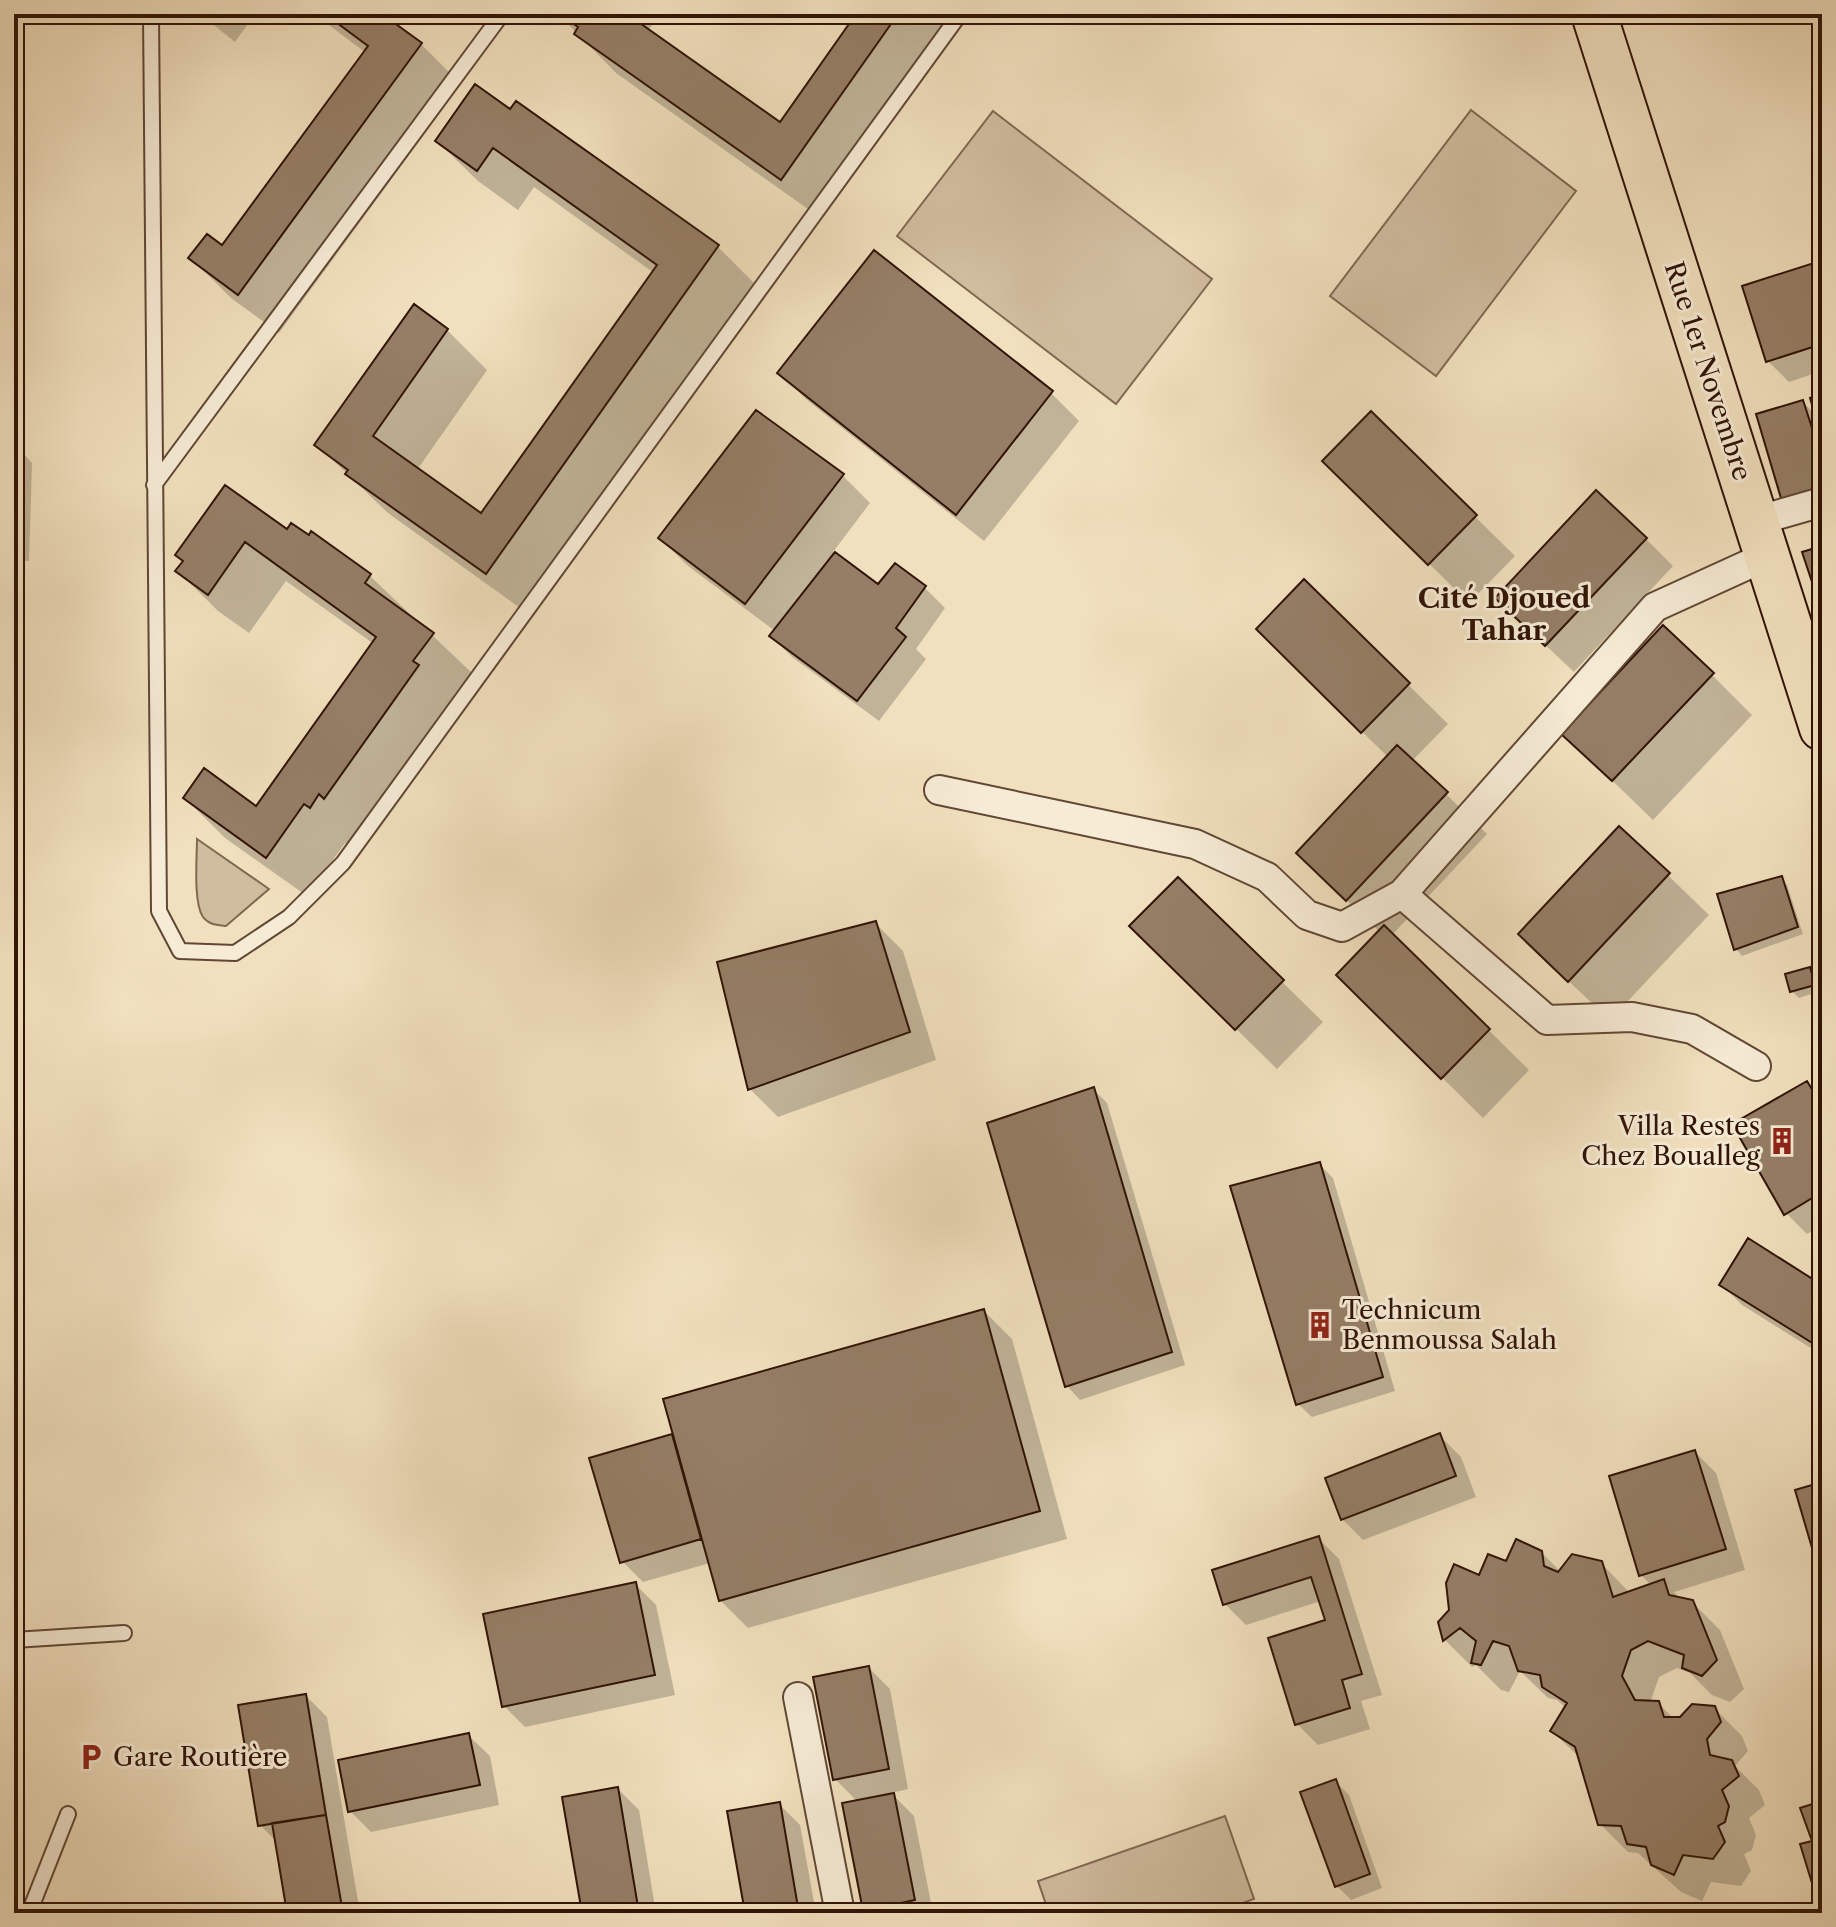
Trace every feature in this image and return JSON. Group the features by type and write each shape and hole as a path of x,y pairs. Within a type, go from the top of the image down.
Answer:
{"main road":[{"name":"Rue 1er Novembre","path":"1594,14 1822,728"}],"street":[{"path":"939,790 1195,844 1267,877 1307,915 1342,927 1402,894 1655,607 1822,502"},
{"path":"1402,894 1547,1020 1632,1017 1692,1029 1756,1066"},
{"path":"798,1697 840,1913"}],"lane":[{"path":"151,14 159,911 180,951 235,953 289,917 343,863 960,14"},
{"path":"154,485 502,14"},
{"path":"14,1640 124,1633"},
{"path":"29,1913 68,1814"}],"shaded area":[{"path":"1471,110 1576,191 1436,376 1330,296"},
{"path":"993,111 1212,279 1116,404 897,236"},
{"path":"197,839 269,889 226,926 208,922 200,910 196,880"},
{"path":"1225,1816 1254,1899 1215,1913 1049,1913 1038,1881"}],"building":[{"path":"325,14 382,14 422,43 238,295 188,258 207,234 222,245 368,46"},
{"path":"559,14 627,14 780,122 856,14 898,14 781,180 574,34 578,27"},
{"path":"475,84 510,109 516,101 719,245 486,574 345,474 348,470 314,445 414,304 448,329 373,436 481,513 657,265 493,148 477,171 435,141"},
{"path":"874,250 1053,391 956,515 777,373"},
{"path":"1820,261 1822,344 1766,362 1742,286"},
{"path":"1822,394 1822,439 1810,398"},
{"path":"1803,400 1822,459 1822,493 1783,505 1756,414"},
{"path":"756,410 844,474 745,604 658,538"},
{"path":"1371,411 1477,515 1428,565 1322,461"},
{"path":"14,447 19,447 17,548 14,548"},
{"path":"225,485 287,529 291,523 309,535 311,531 371,574 365,583 434,633 413,661 419,665 324,799 319,794 310,808 304,804 266,858 183,798 204,768 256,806 376,637 245,542 208,595 175,571 183,561 175,555"},
{"path":"1596,490 1647,538 1545,646 1495,598"},
{"path":"1822,546 1822,612 1802,552"},
{"path":"835,552 878,584 895,563 926,586 896,628 906,637 857,701 769,636"},
{"path":"1304,579 1410,683 1361,733 1256,629"},
{"path":"1663,625 1714,673 1612,781 1561,734"},
{"path":"1397,745 1448,792 1346,901 1296,853"},
{"path":"1619,826 1670,873 1568,982 1518,934"},
{"path":"1782,876 1798,927 1734,950 1717,894"},
{"path":"1178,877 1284,980 1235,1030 1129,926"},
{"path":"876,921 910,1032 748,1090 717,962"},
{"path":"1384,925 1490,1029 1441,1079 1336,975"},
{"path":"1810,967 1815,985 1790,992 1785,974"},
{"name":"Villa Restes Chez Boualleg","path":"1807,1081 1822,1106 1822,1113 1816,1117 1822,1128 1822,1192 1784,1215 1732,1124"},
{"path":"1094,1087 1172,1352 1065,1387 987,1123"},
{"name":"Technicum Benmoussa Salah","path":"1320,1162 1383,1377 1296,1405 1230,1186"},
{"path":"1748,1238 1822,1285 1822,1349 1719,1285"},
{"path":"984,1309 1040,1511 719,1601 663,1399"},
{"path":"1440,1433 1456,1476 1341,1520 1325,1478"},
{"path":"672,1434 701,1539 620,1563 589,1458"},
{"path":"1695,1450 1726,1549 1639,1576 1609,1476"},
{"path":"1822,1482 1822,1582 1795,1490"},
{"path":"1319,1536 1362,1674 1342,1680 1350,1708 1295,1725 1268,1638 1325,1620 1311,1577 1223,1605 1212,1570"},
{"path":"1516,1539 1542,1551 1544,1566 1558,1572 1572,1554 1602,1561 1613,1597 1664,1579 1669,1595 1693,1600 1717,1660 1702,1676 1682,1668 1684,1655 1648,1641 1631,1650 1622,1676 1635,1700 1659,1701 1664,1717 1680,1717 1692,1704 1715,1706 1721,1722 1707,1739 1710,1755 1732,1760 1739,1776 1722,1790 1729,1806 1725,1822 1718,1826 1725,1842 1713,1859 1683,1855 1674,1875 1651,1865 1646,1847 1627,1844 1621,1826 1598,1825 1575,1747 1550,1731 1567,1703 1542,1687 1540,1675 1518,1671 1509,1646 1493,1641 1481,1665 1471,1663 1476,1641 1460,1628 1443,1641 1438,1622 1449,1610 1446,1583 1454,1564 1479,1575 1488,1554 1506,1561"},
{"path":"636,1582 655,1675 502,1707 483,1614"},
{"path":"869,1666 889,1769 833,1780 813,1677"},
{"path":"306,1694 326,1815 258,1826 238,1705"},
{"path":"469,1733 480,1785 348,1812 338,1760"},
{"path":"1336,1779 1370,1874 1335,1887 1300,1792"},
{"path":"618,1787 639,1913 582,1913 562,1797"},
{"path":"894,1793 915,1900 863,1911 842,1803"},
{"path":"1822,1801 1822,1880 1812,1883 1800,1844 1812,1841 1800,1808"},
{"path":"780,1802 799,1913 745,1913 727,1811"},
{"path":"326,1815 343,1913 287,1913 272,1823"}],"place":[{"name":"Villa Restes Chez Boualleg","path":"1782,1141"},
{"name":"Technicum Benmoussa Salah","path":"1320,1325"},
{"name":"Gare Routière","path":"91,1757"}],"district":[{"name":"Cité Djoued Tahar","path":"1504,614"}]}
